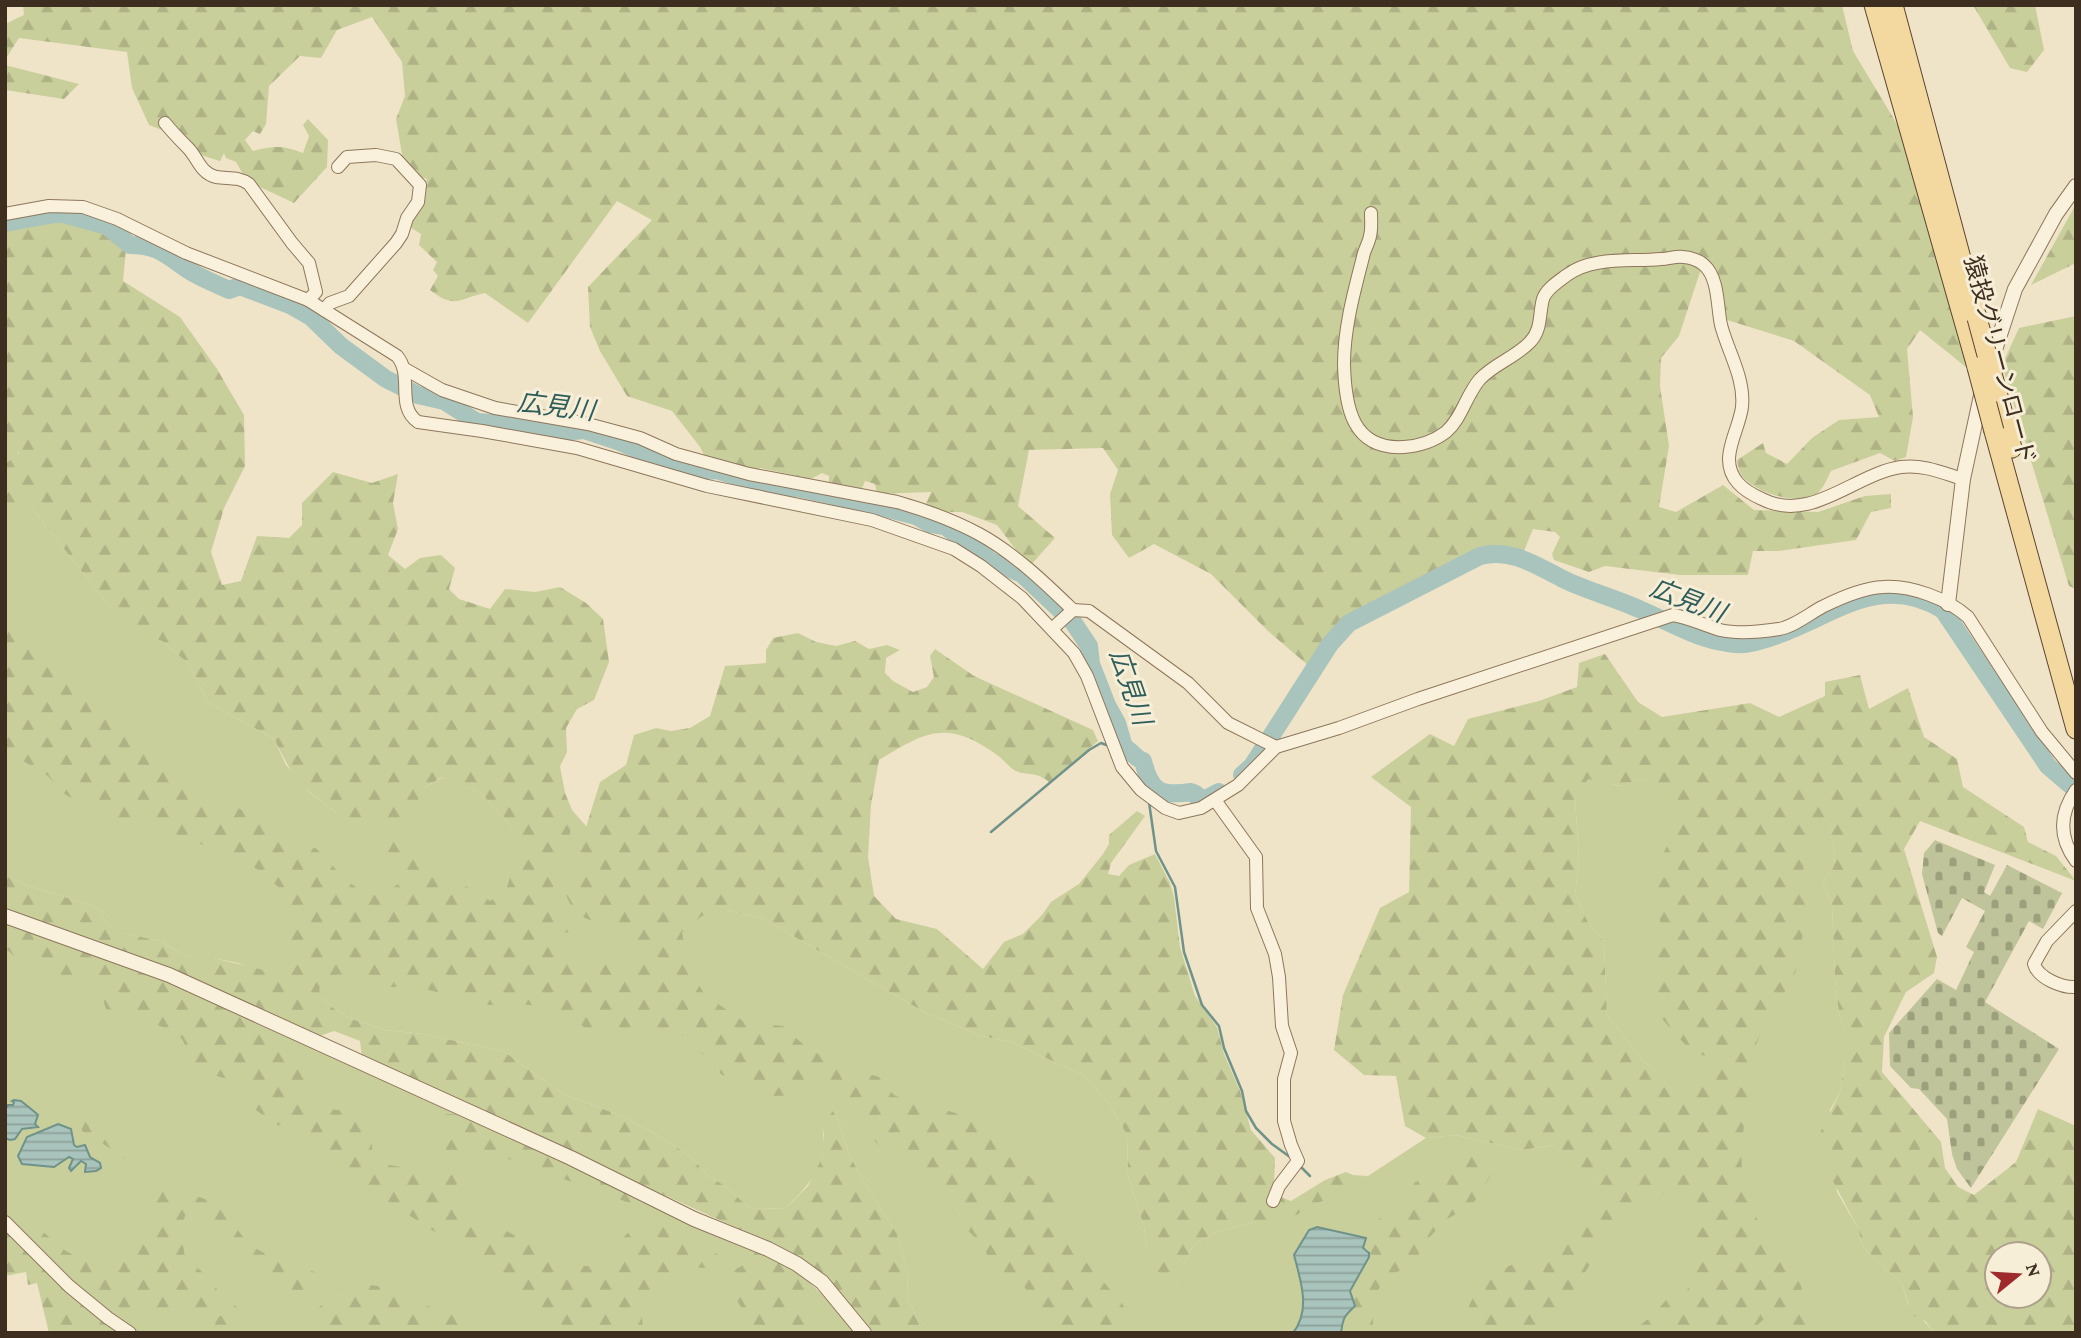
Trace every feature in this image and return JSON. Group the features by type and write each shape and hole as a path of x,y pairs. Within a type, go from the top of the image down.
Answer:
{"main road":[{"name":"猿投グリーンロード","path":"1874,5 2076,729"},
{"name":"猿投グリーンロード","path":"1893,5 2076,680"}],"street":[{"path":"166,123 205,171 218,177 242,179 249,184 309,263 316,292 308,300"},
{"path":"324,310 330,303 349,296 396,243 421,192 396,159 387,156 347,157 338,167"},
{"path":"1948,604 1962,479 1979,403 2015,289 2056,214 2076,186"},
{"path":"5,214 49,206 83,207 117,219 186,253 308,300 391,350 402,361 406,401 410,415 418,422 551,442 707,486 863,518 943,544 967,556 1055,627 1080,665 1122,767 1141,790 1165,808 1179,813 1201,808 1215,800 1252,773 1269,743"},
{"path":"1371,213 1370,236 1364,249 1354,295 1344,366 1348,399 1356,428 1363,437 1375,444 1390,447 1426,443 1448,430 1480,379 1532,341 1538,329 1543,297 1570,272 1602,262 1683,257 1704,265 1713,278 1722,327 1741,387 1742,409 1730,443 1731,470 1737,482 1749,493 1767,502 1793,506 1819,501 1885,471 1900,467 1923,467 1962,479"},
{"path":"405,371 442,390 485,405 588,424 640,438 676,454 748,474 897,502 980,534 998,546 1072,611 1089,611 1112,626 1188,683 1228,723 1269,743 1339,728 1418,699 1674,615 1692,618 1720,630 1755,632 1784,628 1852,593 1883,587 1901,588 1928,595 1968,617 2042,732 2076,774"},
{"path":"1055,627 1072,611"},
{"path":"2076,790 2067,802 2062,831 2067,849 2076,861"},
{"path":"1215,800 1256,857 1257,908 1275,954 1282,1026 1291,1053 1284,1079 1284,1121 1296,1163 1279,1186 1273,1201"},
{"path":"2076,911 2047,941 2034,964 2041,975 2067,988 2076,987"},
{"path":"5,916 169,975 571,1158 694,1219 768,1249 797,1264 822,1282 864,1333"},
{"path":"5,1222 69,1286 130,1333"}],"green space":[{"path":"23,5 1842,5 1853,51 1903,134 1967,368 1920,330 1907,349 1913,417 1906,457 1895,461 1880,453 1831,471 1820,490 1807,498 1787,498 1766,492 1742,476 1737,460 1763,443 1766,453 1787,464 1812,438 1839,420 1879,417 1870,395 1794,341 1727,320 1717,270 1709,262 1700,272 1679,336 1661,358 1660,386 1669,446 1659,507 1676,512 1723,485 1754,510 1818,512 1865,496 1891,494 1891,508 1871,512 1856,540 1779,551 1753,551 1748,575 1680,575 1605,566 1589,572 1554,560 1552,554 1560,537 1555,532 1533,529 1522,556 1496,549 1481,554 1350,618 1335,633 1310,667 1268,631 1211,574 1154,544 1129,558 1112,535 1110,494 1118,470 1103,448 1029,450 1018,506 1055,538 1029,567 997,525 962,512 948,512 947,518 924,508 931,492 877,494 875,484 865,481 860,493 829,487 829,476 822,473 811,479 760,468 742,487 715,476 700,447 672,411 627,396 600,351 590,327 588,287 652,220 617,201 528,323 485,293 452,301 430,290 438,276 433,270 437,262 419,245 421,234 410,227 427,179 416,175 403,160 396,119 405,96 402,62 372,17 337,30 321,58 300,56 269,86 266,124 260,134 253,131 245,140 253,151 278,147 303,153 309,136 303,125 308,119 328,140 327,167 294,203 247,181 236,162 226,158 224,153 220,161 194,153 183,138 149,125 132,88 127,52 19,38 5,60 5,24 24,15"},
{"path":"1973,5 2035,5 2044,50 2027,72 2010,68"},
{"path":"5,65 79,84 64,99 5,90"},
{"path":"2076,204 2076,263 2031,285"},
{"path":"57,219 102,229 126,249 123,281 180,317 217,369 244,415 245,466 224,508 211,552 222,585 241,581 257,536 289,538 302,525 302,503 333,472 372,483 398,474 393,503 398,529 388,555 405,569 420,558 441,555 455,568 449,589 459,599 490,609 505,589 535,592 560,587 586,603 603,619 609,662 594,700 577,709 566,728 567,752 560,766 565,793 572,810 569,844 558,878 548,897 559,917 577,931 555,934 560,951 572,962 611,964 629,971 637,954 630,936 575,914 564,891 600,782 626,765 634,735 656,728 671,731 690,728 710,716 725,666 766,663 766,650 773,638 798,633 816,642 836,646 855,641 869,649 887,645 900,650 886,658 885,673 893,681 913,692 927,687 934,677 930,656 935,649 974,676 1093,730 1098,741 1049,782 1039,776 1014,770 980,744 951,733 924,736 879,760 871,805 868,857 874,896 896,919 937,929 983,969 1004,942 1023,934 1051,902 1079,884 1103,854 1109,844 1109,835 1137,811 1145,816 1111,863 1108,874 1119,876 1129,865 1155,854 1174,897 1180,947 1195,996 1217,1027 1251,1130 1275,1158 1274,1185 1281,1197 1291,1201 1325,1180 1346,1172 1368,1176 1296,1215 1216,1232 1194,1245 1183,1264 1184,1280 1174,1283 1158,1272 1147,1246 1144,1226 1128,1176 1127,1135 1109,1103 1083,1075 1011,1042 982,1036 926,1013 762,918 726,910 702,916 682,932 688,968 705,995 746,1023 783,1026 805,1046 836,1064 879,1077 894,1095 907,1101 924,1103 987,1125 1007,1144 1026,1174 1051,1192 1063,1229 1086,1262 1122,1303 1136,1330 1133,1333 1049,1333 1035,1315 1029,1294 1023,1285 1006,1275 988,1256 978,1240 962,1225 939,1189 928,1186 899,1156 878,1145 861,1124 845,1095 832,1082 797,1095 753,1097 741,1080 722,1075 688,1038 672,1031 634,1029 595,1035 559,1009 514,1003 489,1005 413,986 369,988 339,974 320,984 319,996 352,1019 385,1030 423,1034 503,1051 565,1095 622,1116 690,1156 709,1177 724,1185 751,1209 786,1208 808,1186 822,1158 822,1122 830,1108 837,1117 849,1154 866,1186 897,1234 907,1271 908,1298 923,1333 872,1333 824,1278 788,1251 362,1058 360,1041 334,1031 317,1037 110,946 5,911 5,875 26,885 90,905 101,911 107,925 119,932 160,941 190,958 213,958 264,970 287,960 293,915 283,891 260,871 230,853 194,842 176,841 133,820 102,816 63,793 48,776 5,750 5,622 29,646 119,714 144,737 185,792 234,805 278,834 317,849 344,878 366,895 381,895 400,883 385,867 385,859 392,843 379,801 363,819 349,820 336,813 296,781 274,739 208,702 189,664 162,641 139,634 102,597 31,507 5,514 5,464 19,454 10,436 5,436 5,230","holes":["442,777 481,793 514,830 519,849 506,890 490,901 474,889 437,876 410,855 406,825 424,788"]},
{"path":"2076,316 2076,589 2069,586 2002,365 2019,328"},
{"path":"5,436 10,436 16,444 31,507 102,597 139,633 162,641 189,664 208,702 274,739 286,765 308,791 336,813 424,788 443,777 481,793 514,830 572,810 586,826 726,910 762,918 926,1013 982,1036 1011,1042 1083,1075 1109,1103 1127,1135 1128,1176 1144,1226 1147,1246 1183,1264 1194,1245 1216,1232 1254,1222 1336,1191 1368,1176 1426,1138 1455,1135 1522,1150 1555,1145 1596,1182 1680,1086 1644,1062 1607,1015 1604,942 1588,922 1575,895 1579,860 1575,799 1587,778 1620,786 1642,779 1824,820 1829,823 1835,857 1834,866 1823,882 1832,905 1835,980 1839,1013 1845,1033 1845,1060 1840,1092 1830,1110 1837,1192 1858,1228 1863,1247 1902,1284 1908,1304 1935,1333 923,1333 908,1298 907,1271 897,1234 866,1186 849,1154 837,1117 830,1109 823,1127 824,1143 820,1165 807,1185 786,1208 751,1209 724,1185 709,1177 690,1156 622,1116 565,1095 503,1051 423,1034 385,1030 352,1019 319,996 238,963 213,958 190,958 160,941 118,932 107,925 101,911 90,905 26,885 5,875"},
{"path":"1605,654 1638,702 1662,717 1750,703 1779,717 1825,696 1825,682 1860,675 1869,709 1908,688 1924,737 1957,759 1963,787 2024,827 2028,842 2056,856 2076,881 1920,821 1904,849 1937,957 1934,973 1906,992 1884,1037 1882,1072 1941,1142 1945,1168 1958,1187 1974,1195 2016,1162 2038,1109 2076,1126 2076,1333 1935,1333 1925,1321 1912,1315 1902,1284 1863,1247 1858,1228 1821,1159 1819,1135 1840,1092 1845,1060 1845,1034 1835,980 1832,905 1823,882 1834,866 1835,857 1829,824 1824,820 1811,824 1805,835 1803,879 1806,917 1796,971 1762,1029 1753,1053 1741,1149 1742,1170 1757,1219 1781,1250 1801,1286 1813,1333 1785,1333 1782,1321 1774,1315 1763,1320 1748,1333 1630,1333 1652,1316 1667,1299 1688,1289 1695,1243 1688,1199 1667,1189 1656,1202 1617,1228 1604,1243 1558,1314 1536,1333 1463,1333 1468,1309 1478,1290 1504,1269 1548,1252 1565,1240 1598,1203 1596,1182 1554,1145 1522,1150 1455,1135 1426,1138 1405,1126 1396,1076 1364,1075 1334,1050 1343,995 1380,908 1409,892 1411,807 1371,777 1430,734 1454,746 1468,719 1539,701 1577,687 1579,663","holes":["1588,779 1621,786 1642,779 1662,784 1677,810 1673,835 1656,867 1660,921 1655,1011 1689,1049 1716,1061 1681,1086 1644,1062 1607,1015 1604,942 1588,922 1575,895 1579,860 1575,799"]},
{"path":"1935,840 1995,865 1984,892 1990,896 2007,865 2062,893 2043,929 2029,921 1985,1002 2059,1049 1971,1188 1957,1169 1947,1119 1919,1089 1911,1088 1890,1066 1889,1033 1937,979 1956,990 1974,952 1966,947 1985,911 1962,898 1942,936 1938,933 1922,874 1924,853"},
{"path":"5,921 176,983 455,1114 559,1158 700,1229 766,1255 796,1270 863,1333 134,1333 79,1291 23,1231 5,1217"},
{"path":"5,921 176,983 285,1035 301,1068 310,1099 322,1108 353,1112 369,1120 372,1155 381,1164 418,1169 432,1175 447,1164 439,1149 446,1128 439,1114 455,1114 559,1158 657,1205 635,1205 473,1146 456,1186 455,1208 505,1230 568,1265 607,1267 619,1242 639,1222 671,1225 725,1259 721,1268 682,1269 660,1280 644,1304 642,1323 645,1333 572,1333 485,1260 466,1252 370,1190 340,1175 329,1158 306,1147 290,1130 273,1123 256,1110 247,1095 255,1093 253,1081 228,1079 204,1070 192,1060 179,1036 144,1020 106,1009 103,999 110,997 109,992 91,988 87,979 72,976 56,979 39,966 19,960 5,948"},
{"path":"92,1119 171,1185 215,1205 251,1245 316,1273 305,1291 287,1297 234,1256 222,1230 186,1214 183,1221 186,1230 183,1245 185,1257 209,1278 221,1295 241,1310 258,1333 220,1333 212,1318 225,1315 220,1306 188,1318 174,1307 119,1318 84,1292 68,1267 37,1234 38,1229 66,1251 82,1258 106,1260 123,1257 127,1239 151,1218 157,1187 155,1181 82,1131 80,1122"},
{"path":"1467,1146 1486,1152 1497,1165 1478,1197 1470,1206 1447,1219 1422,1245 1417,1259 1407,1268 1384,1277 1374,1301 1373,1324 1369,1333 1341,1333 1344,1317 1354,1304 1350,1291 1367,1258 1368,1253 1363,1248 1373,1226 1392,1210 1408,1203 1414,1183 1436,1171"},
{"path":"5,1226 125,1333 49,1333 37,1283 28,1285 26,1272 5,1276"},
{"path":"716,1235 779,1263 813,1287 809,1294 810,1317 799,1333 759,1333 726,1285 731,1272 745,1264"},
{"path":"358,1283 414,1292 433,1309 468,1319 474,1333 340,1333 308,1314 327,1302 337,1291"}],"water":[{"path":"14,1100 21,1101 38,1115 35,1124 38,1127 22,1129 15,1139 10,1140 5,1138 5,1110 8,1105 13,1105"},
{"path":"58,1124 71,1129 74,1145 85,1145 90,1157 100,1163 101,1168 85,1172 86,1164 81,1161 71,1171 69,1168 73,1159 69,1157 54,1167 22,1164 18,1156 27,1137"},
{"path":"1317,1227 1366,1238 1363,1248 1369,1253 1369,1257 1350,1291 1355,1306 1348,1312 1341,1333 1293,1333 1302,1315 1303,1305 1302,1285 1294,1255 1309,1230"}],"waterway":[{"name":"広見川","path":"5,223 60,213 107,226 130,245 146,246 159,251 195,274 229,290 240,286 290,305 311,317 341,346 386,379 418,395 444,401 477,422 511,424 552,433 584,430 620,442 689,473 716,470 770,487 798,488 916,516 930,524 945,526 991,561 1022,574 1073,622 1089,646 1091,664 1117,723 1124,747 1143,761 1154,786 1165,792 1191,792 1196,794 1200,802 1219,792"},
{"name":"広見川","path":"1242,775 1252,766 1330,644 1349,623 1480,556 1503,554 1524,560 1693,634 1734,644 1749,644 1769,638 1854,602 1875,596 1897,595 1919,599 1943,610 2048,766 2076,790"},
{"path":"991,832 1089,750 1101,743 1109,746"},
{"path":"1149,802 1156,851 1175,887 1184,952 1202,1005 1219,1026 1224,1048 1242,1091 1246,1111 1256,1128 1290,1157"},
{"path":"1300,1166 1310,1176"}]}
